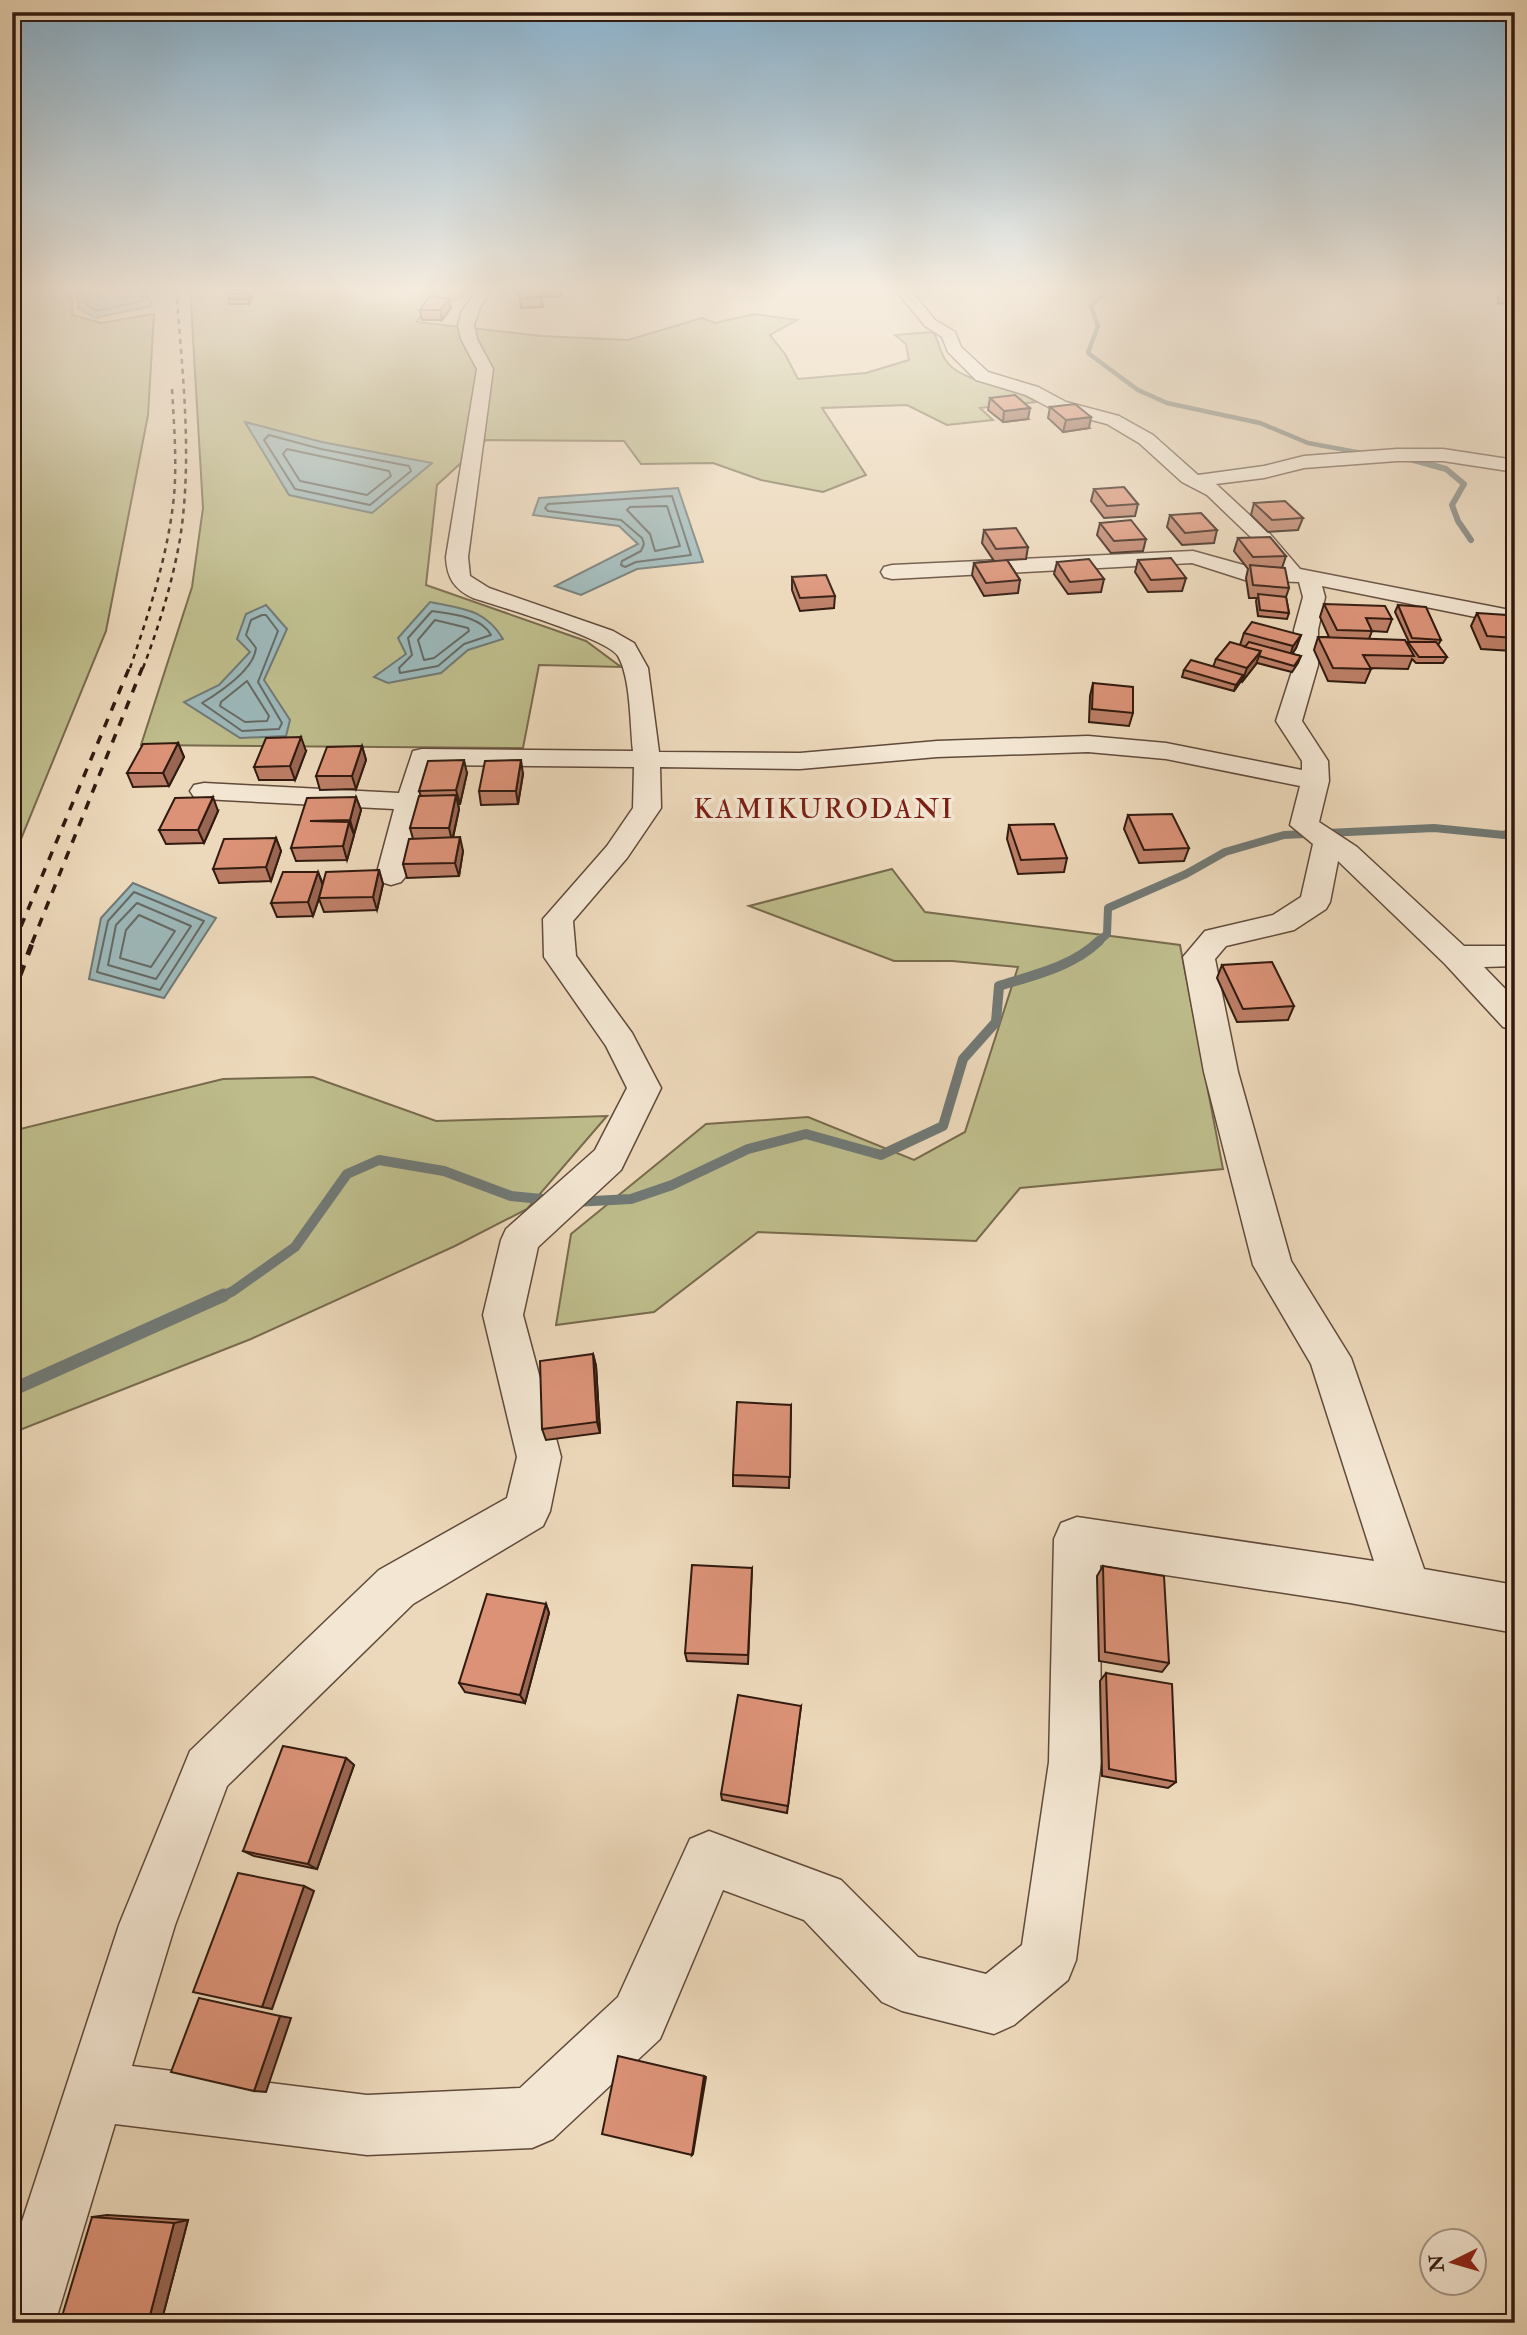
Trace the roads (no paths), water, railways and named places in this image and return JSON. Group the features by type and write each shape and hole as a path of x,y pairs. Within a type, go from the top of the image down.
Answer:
{"street":[{"path":"22,2323 147,1925 208,1769 396,1587 527,1511 539,1457 503,1315 520,1240 608,1160 644,1087 621,1041 560,957 558,919 617,852 647,808 647,761 636,668 626,648 605,636 481,593 466,586 457,575 457,557 481,396"},
{"path":"1041,396 1060,406 1113,420 1146,439 1195,481 1214,491 1301,577 1314,597 1306,630 1306,665 1289,721 1315,761 1315,781 1304,825 1347,853 1456,957 1515,1019"},
{"path":"1195,481 1264,472 1304,462 1397,455 1443,455 1515,466"},
{"path":"892,572 1193,557 1245,573 1301,577 1515,618"},
{"path":"391,876 422,757 800,761 937,750 1088,744 1166,751 1315,781"},
{"path":"204,791 411,802"},
{"path":"1328,841 1315,902 1283,923 1216,938 1199,957 1221,1072 1273,1265 1330,1358 1407,1590"},
{"path":"1456,957 1515,956"},
{"path":"94,2091 368,2125 533,2118 639,2018 709,1858 822,1899 902,1982 993,2005 1048,1960 1075,1762 1077,1539 1515,1609"}],"water":[{"path":"245,422 322,442 432,463 372,513 289,495"},
{"path":"678,488 703,562 637,569 581,595 555,586 638,544 619,526 533,515 539,498"},
{"path":"430,602 481,616 503,639 468,650 441,673 388,683 374,677 406,654 398,638"},
{"path":"266,605 287,629 264,680 290,720 286,736 240,738 184,702 219,685 250,652 237,639 246,614"},
{"path":"133,883 216,918 164,998 89,979 101,918"}],"waterway":[{"path":"1151,396 1167,403 1260,423 1308,443 1367,454 1359,453"},
{"path":"1410,459 1446,469 1464,484 1452,505 1458,521 1471,540"},
{"path":"1097,943 1107,934 1108,908 1186,874 1225,852 1284,835 1434,828 1504,835 1515,830"},
{"path":"574,1202 631,1199 672,1185 748,1149 806,1134 881,1155 943,1126 963,1059 996,1022 999,986 1065,964 1099,941"},
{"path":"221,1297 295,1247 347,1174 379,1160 444,1171 511,1196 551,1200"},
{"path":"12,1390 224,1295"}],"railway":[{"path":"130,668 157,584 171,518 175,470 172,396"},
{"path":"143,668 160,621 180,539 186,476 184,396"},
{"path":"14,943 130,666"},
{"path":"32,943 143,666"},
{"path":"12,947 14,941"},
{"path":"12,996 33,941"}],"district":[{"name":"KAMIKURODANI","path":"824,808"}]}
